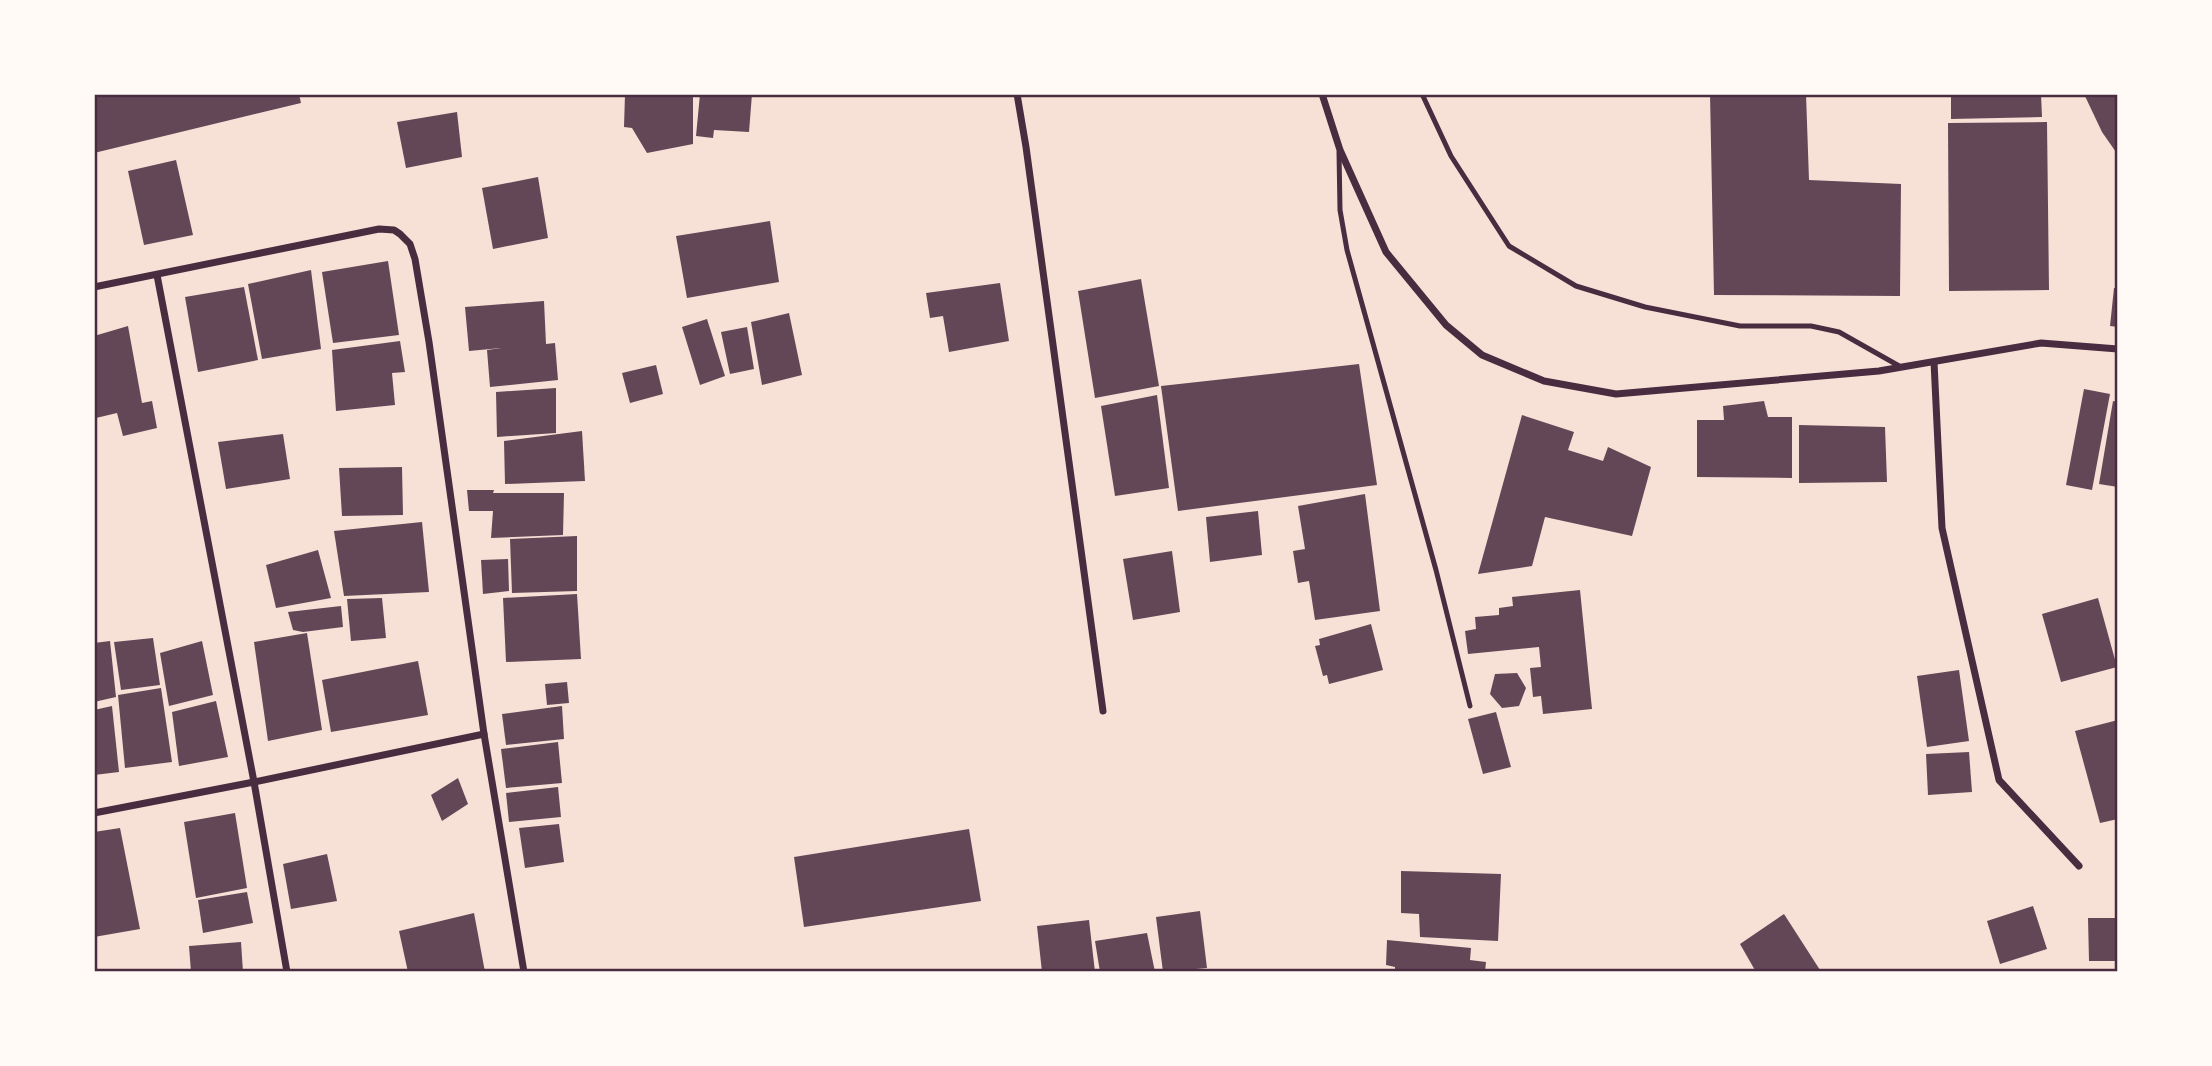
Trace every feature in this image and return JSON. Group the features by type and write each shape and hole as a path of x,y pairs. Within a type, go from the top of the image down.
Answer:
{"street":[{"path":"1017,94 1103,711"},
{"path":"1322,94 1340,150 1387,252 1446,325 1482,355 1544,381 1616,394 1901,367 2041,343 2118,349"},
{"path":"94,287 379,229 394,230 410,244 429,342 484,734 524,971"},
{"path":"156,275 254,782 287,971"},
{"path":"1934,362 1942,528 1999,779 2079,866"},
{"path":"94,813 484,734"}],"lane":[{"path":"1422,94 1451,156 1509,246 1576,286 1645,307 1740,326 1783,325 1830,329 1901,367"},
{"path":"1340,150 1339,200 1346,250 1436,570 1470,706"}],"building":[{"path":"94,94 299,94 301,103 94,153"},
{"path":"625,94 693,94 693,144 647,153 632,128 624,127"},
{"path":"700,94 752,94 749,132 714,130 713,138 696,136"},
{"path":"1710,94 1806,94 1809,180 1901,184 1900,296 1714,295"},
{"path":"1951,94 2041,94 2042,117 1951,119"},
{"path":"2084,94 2118,94 2118,155 2102,132"},
{"path":"457,112 462,157 406,168 397,122"},
{"path":"2047,122 2049,290 1949,291 1948,123"},
{"path":"176,160 193,235 144,245 128,171"},
{"path":"538,177 548,238 493,249 482,188"},
{"path":"770,221 779,282 687,298 676,236"},
{"path":"388,261 399,335 333,343 322,272"},
{"path":"311,270 321,349 262,359 248,284"},
{"path":"1141,279 1159,386 1095,398 1078,291"},
{"path":"1000,283 1009,341 949,352 943,316 930,318 926,293"},
{"path":"244,287 258,360 198,372 185,297"},
{"path":"2114,288 2118,288 2118,327 2110,326"},
{"path":"544,301 546,344 555,343 558,380 490,387 487,350 501,348 469,351 465,307"},
{"path":"789,313 802,375 762,385 751,322"},
{"path":"707,319 725,376 700,385 682,327"},
{"path":"128,326 142,403 152,401 157,428 123,436 117,413 96,418 94,336"},
{"path":"747,327 754,369 730,374 721,332"},
{"path":"400,341 405,372 392,373 395,405 336,411 332,350"},
{"path":"1359,364 1377,485 1178,511 1161,386"},
{"path":"656,365 663,394 630,403 622,373"},
{"path":"556,388 556,433 497,437 496,392"},
{"path":"2084,389 2110,394 2092,490 2066,485"},
{"path":"1157,395 1169,488 1115,496 1101,406"},
{"path":"1764,401 1768,417 1792,417 1792,478 1697,477 1697,420 1724,420 1723,406"},
{"path":"2113,401 2118,402 2118,487 2099,484"},
{"path":"1522,415 1574,432 1568,450 1603,461 1608,447 1651,467 1632,536 1545,517 1532,566 1478,574"},
{"path":"1799,425 1885,427 1887,482 1799,483"},
{"path":"582,431 585,481 505,484 504,441"},
{"path":"283,434 290,479 226,489 218,442"},
{"path":"402,467 403,515 342,516 339,468"},
{"path":"467,490 494,490 493,493 564,493 563,535 491,538 493,511 469,511"},
{"path":"1365,494 1380,611 1315,620 1309,581 1298,583 1293,551 1305,549 1298,506"},
{"path":"1258,511 1262,555 1210,562 1206,517"},
{"path":"422,522 429,592 344,596 334,531"},
{"path":"577,536 577,591 512,593 510,539"},
{"path":"318,550 331,598 276,608 266,565"},
{"path":"1172,551 1180,612 1133,620 1123,559"},
{"path":"508,559 509,591 483,594 481,560"},
{"path":"1580,590 1592,709 1543,714 1541,696 1533,697 1530,668 1541,667 1539,647 1468,654 1465,631 1476,629 1475,617 1499,615 1499,608 1513,606 1512,597"},
{"path":"577,594 581,659 506,662 503,598"},
{"path":"382,598 386,638 351,641 347,599"},
{"path":"2098,598 2117,667 2061,682 2042,614"},
{"path":"341,606 343,627 303,632 293,630 288,612"},
{"path":"1371,624 1383,670 1329,684 1327,675 1323,676 1315,646 1320,645 1319,639"},
{"path":"307,633 322,730 268,741 254,642"},
{"path":"153,638 160,685 121,690 114,642"},
{"path":"110,641 116,697 94,702 94,643"},
{"path":"202,641 213,695 169,706 160,653"},
{"path":"418,661 428,715 331,732 322,680"},
{"path":"1959,670 1969,741 1927,747 1917,676"},
{"path":"1517,673 1526,688 1519,706 1502,708 1490,694 1495,674"},
{"path":"567,682 569,703 547,705 545,684"},
{"path":"161,688 172,762 125,768 118,695"},
{"path":"216,701 228,757 179,766 172,712"},
{"path":"112,706 119,772 94,775 94,710"},
{"path":"562,706 564,739 506,745 502,714"},
{"path":"1496,712 1511,767 1483,774 1468,719"},
{"path":"2118,720 2118,819 2100,823 2075,731"},
{"path":"558,742 562,783 506,788 501,749"},
{"path":"1969,752 1972,792 1928,795 1926,754"},
{"path":"458,778 468,804 442,821 431,795"},
{"path":"558,787 561,817 509,822 506,793"},
{"path":"235,813 247,888 196,898 184,822"},
{"path":"559,824 564,862 525,868 519,828"},
{"path":"120,828 140,929 94,937 94,832"},
{"path":"969,829 981,901 804,927 794,857"},
{"path":"327,854 337,901 291,909 283,864"},
{"path":"1401,871 1501,874 1498,941 1420,937 1419,914 1401,913"},
{"path":"247,892 253,923 203,933 198,900"},
{"path":"2033,906 2047,949 2000,964 1987,921"},
{"path":"1200,911 1207,968 1163,972 1156,917"},
{"path":"474,913 485,972 408,972 399,931"},
{"path":"1784,914 1820,970 1818,972 1756,972 1740,944"},
{"path":"2088,918 2118,918 2118,961 2089,961"},
{"path":"1089,920 1095,972 1042,972 1037,926"},
{"path":"1147,933 1155,972 1100,972 1095,941"},
{"path":"1387,940 1471,948 1470,960 1486,962 1485,972 1395,972 1395,967 1386,965"},
{"path":"241,942 243,972 191,972 189,946"}]}
